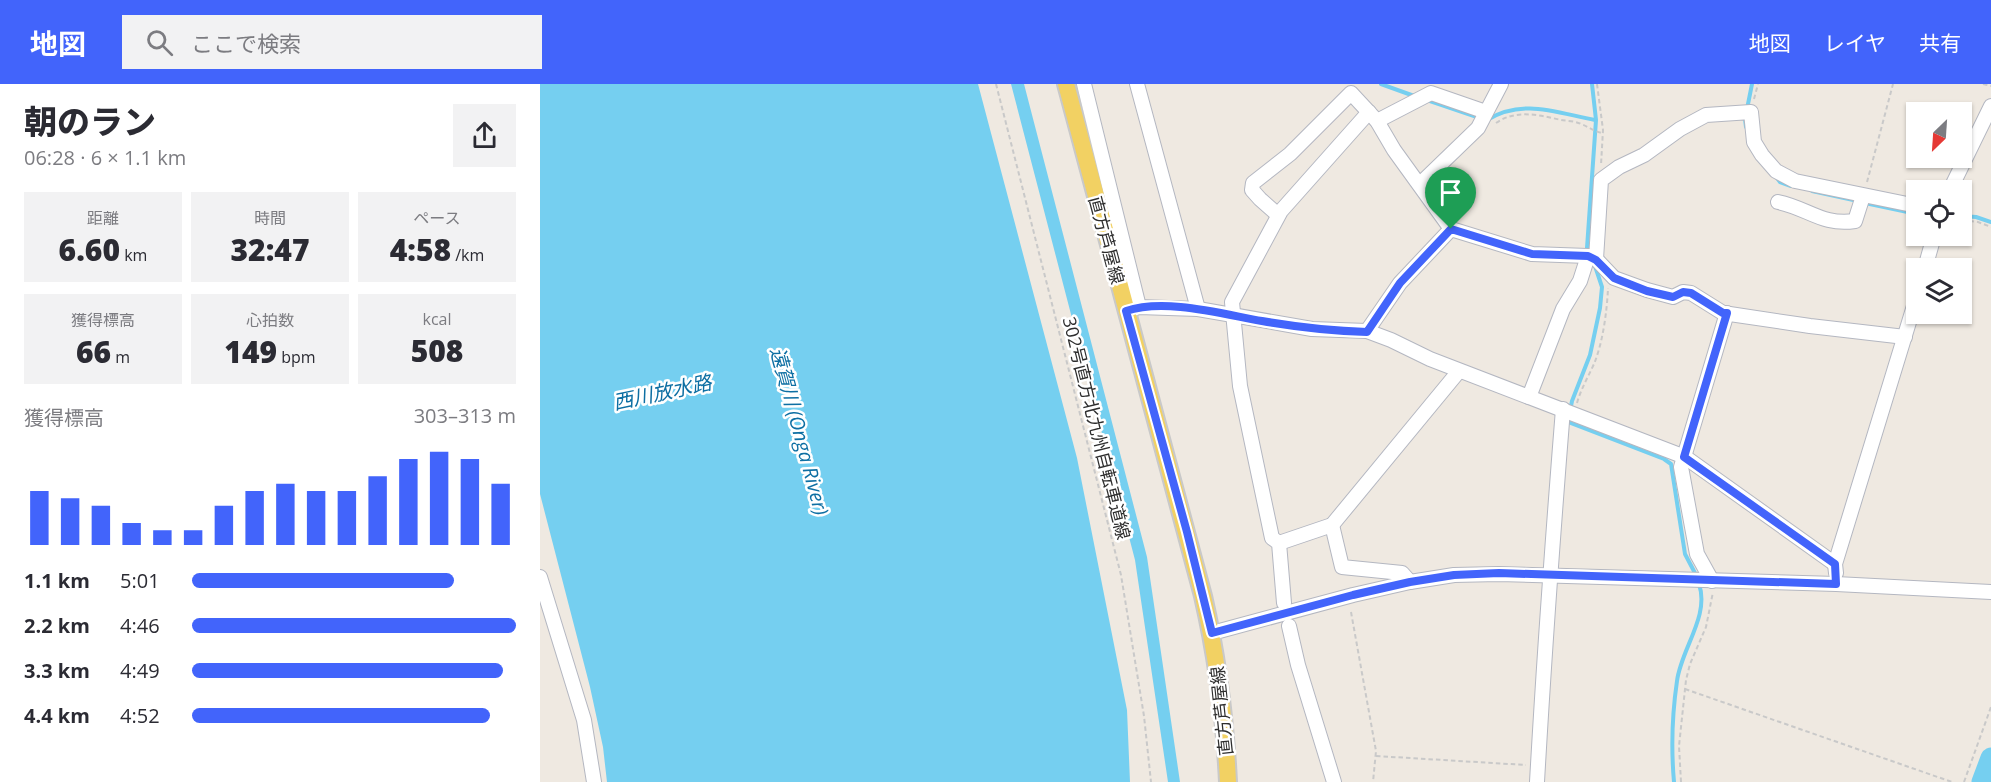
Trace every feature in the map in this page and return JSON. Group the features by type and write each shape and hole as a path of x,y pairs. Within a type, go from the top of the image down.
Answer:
{"main road":[{"name":"直方芦屋線","path":"1066,84 1132,309 1212,633 1226,734 1228,782"}],"street":[{"path":"1084,84 1132,309 1198,309 1312,329 1367,332 1391,340 1430,359 1684,457 1835,564"},
{"path":"1137,84 1198,309"},
{"path":"1419,184 1483,118 1501,84"},
{"path":"1278,215 1252,190 1253,183 1290,154 1351,93 1373,116 1394,150 1451,229 1532,254 1592,258 1614,278 1673,297 1683,292 1691,293 1723,313 1905,337"},
{"path":"1284,603 1279,543 1272,538 1240,386 1232,302 1278,215 1373,116 1431,93 1483,118"},
{"path":"1955,180 1991,106"},
{"path":"1529,397 1563,309 1592,258 1601,180 1619,167 1644,155 1680,129 1706,116 1751,112 1754,142 1776,171 1795,181 1906,204"},
{"path":"1778,202 1790,204 1822,219 1842,223 1856,220 1863,196"},
{"path":"1367,332 1400,283 1451,229"},
{"path":"1712,581 1697,554 1681,467 1727,313"},
{"path":"1836,584 1835,564 1909,324"},
{"path":"1279,543 1332,525 1459,370"},
{"path":"1537,782 1546,630 1569,412"},
{"path":"1332,525 1342,567 1402,573 1410,582"},
{"path":"1212,633 1353,595 1454,575 1499,573 1836,584 1991,592"},
{"path":"540,577 584,720 594,782"},
{"path":"1289,626 1298,665 1334,782"}],"path":[{"name":"302号直方北九州自転車道線","path":"996,84 1121,575 1144,716 1151,782"},
{"path":"1596,84 1602,133 1601,180"},
{"path":"1751,112 1758,84"},
{"path":"1863,196 1893,84"},
{"path":"1983,84 1991,86"},
{"path":"1483,118 1489,128 1502,119 1520,114 1531,114 1581,124 1602,133"},
{"path":"1972,221 1991,227"},
{"path":"1569,412 1594,363 1605,321 1608,273"},
{"path":"1681,782 1679,746 1685,689 1690,663 1706,627 1713,591 1712,581"},
{"path":"1351,612 1376,756 1373,782"},
{"path":"1685,689 1952,782"},
{"path":"1964,782 1991,707"},
{"path":"1376,756 1538,766"}],"water":[{"path":"540,84 978,84 1077,458 1127,710 1130,782 607,782 603,747 590,687 540,494"},
{"path":"1011,84 1024,84 1147,557 1180,782 1168,782 1135,560"}],"waterway":[{"path":"1381,84 1417,97"},
{"path":"1589,253 1587,248 1596,120 1592,84"},
{"path":"1746,127 1745,119 1752,84"},
{"path":"1427,100 1480,118"},
{"path":"1487,120 1500,113 1527,108 1595,120"},
{"path":"1777,178 1780,182 1791,186"},
{"path":"1812,191 1858,201"},
{"path":"1865,203 1906,212"},
{"path":"1972,217 1991,222"},
{"path":"1570,411 1590,355 1600,308 1602,287 1595,266"},
{"path":"1569,418 1568,422 1664,459 1671,464 1685,554 1697,577"},
{"path":"1674,782 1672,744 1675,694 1680,669 1701,608 1699,584"},
{"path":"1982,782 1991,758"}],"route":[{"path":"1451,229 1532,254 1588,256 1596,260 1614,278 1647,291 1673,297 1683,292 1691,293 1723,313 1727,313 1684,457 1835,564 1836,584 1499,573 1454,575 1353,595 1212,633 1187,532 1126,311 1139,307 1198,309 1312,329 1367,332 1400,283 1451,229"}],"water label":[{"name":"西川放水路","path":"662,392"},
{"name":"遠賀川 (Onga River)","path":"800,431"}]}
